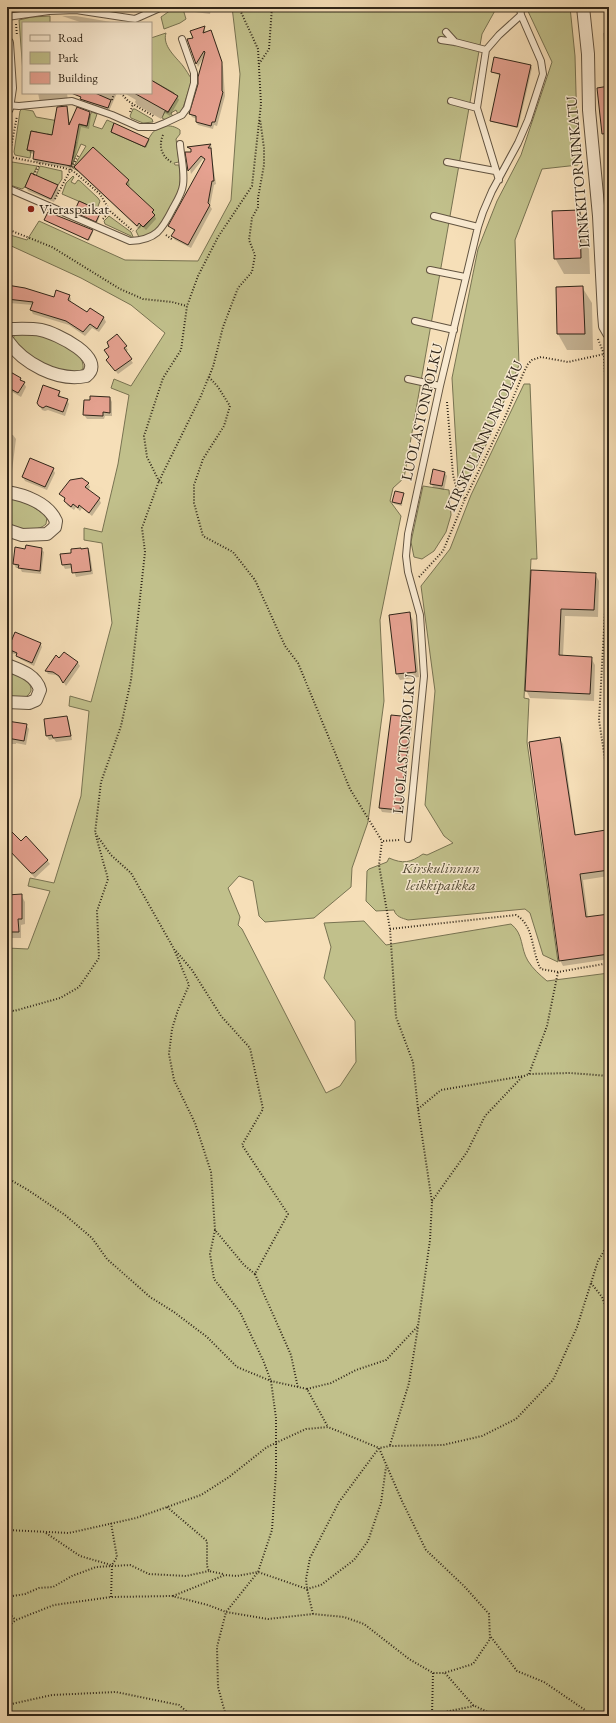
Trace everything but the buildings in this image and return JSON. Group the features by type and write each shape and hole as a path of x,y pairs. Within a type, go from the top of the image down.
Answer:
{"street":[{"name":"LINKKITORNINKATU","path":"583,7 588,54 589,110 599,216 604,314 605,326 609,333"},
{"path":"7,43 10,88 7,106"},
{"path":"7,329 41,330 58,336 89,358 92,365 91,371 86,376 78,378 49,372 20,355 7,340"},
{"path":"7,492 22,495 38,503 50,512 56,521 55,526 47,534 22,534 7,530"},
{"path":"7,665 28,674 37,682 40,690 36,700 29,703 7,702"}],"lane":[{"path":"7,17 49,11 76,10 135,19 162,7"},
{"name":"LUOLASTONPOLKU","path":"408,839 424,676 420,615 411,585 406,556 408,534 440,386 478,227 483,212 518,144 528,120 543,74 541,61 521,15 520,7"},
{"path":"499,180 477,108 486,50 499,35 521,15"},
{"path":"446,32 455,42"},
{"path":"7,106 72,102 112,115 139,127 155,127 182,115 187,108 194,83 194,73 182,39"},
{"path":"441,40 486,50"},
{"path":"451,101 477,108"},
{"path":"7,188 130,241 150,238 158,233 165,225 181,193 183,176 180,144"},
{"path":"448,162 495,171"},
{"path":"434,216 478,227"},
{"path":"430,270 465,277"},
{"path":"416,321 454,330"},
{"path":"408,379 440,386"}],"path":[{"path":"162,483 147,457 144,436 163,378 181,350 187,306 198,276 218,237 252,186 261,104 259,64 258,49 241,12 241,7"},
{"path":"259,64 270,49 272,7"},
{"path":"112,100 114,94"},
{"path":"122,94 128,101 165,123"},
{"path":"7,1009 14,1011 60,998 79,988 99,958 97,911 108,879 95,833 101,782 121,726 131,680 145,552 142,528 159,480 213,367 223,327 238,288 252,272 255,255 249,240 252,218 258,207 258,198 264,166 264,148 260,119"},
{"path":"163,135 160,145 162,153 165,158 175,164"},
{"path":"50,207 79,154"},
{"path":"10,157 71,170 79,175 100,194 110,211 135,233 137,241"},
{"path":"34,175 40,163"},
{"path":"7,229 52,247 120,289 143,299 172,302 187,306"},
{"name":"KIRSKULINNUNPOLKU","path":"411,585 443,551 465,499 506,415 523,374 532,360 541,357 568,362 609,353"},
{"path":"604,354 609,461"},
{"path":"209,377 218,387 230,406 224,426 203,459 194,485 194,503 203,536 233,552 255,580 285,646 298,663 350,789 382,841 379,865 390,929 396,1017 413,1062 418,1109 432,1202 430,1240 410,1383 390,1446"},
{"path":"440,386 447,402 453,475 456,486 465,499"},
{"path":"609,539 599,720 609,786"},
{"path":"95,833 111,855 131,873 174,949 189,985 178,1010 172,1029 169,1054 174,1080 195,1123 211,1172 215,1230 210,1254 214,1279 240,1312 271,1381 276,1418 276,1472 272,1530 258,1572 226,1612 218,1647 218,1687 226,1716"},
{"path":"382,841 408,839"},
{"path":"390,929 516,914 523,919 529,929 536,960 541,969 558,972 609,964"},
{"path":"174,949 192,970 221,1016 250,1048 263,1109 242,1145 288,1214 255,1274"},
{"path":"528,1074 547,1026 558,972"},
{"path":"418,1109 441,1090 524,1076 528,1074 570,1073 609,1076"},
{"path":"432,1202 467,1152 485,1116 524,1076"},
{"path":"7,1178 28,1190 64,1215 92,1238 106,1259 150,1296 207,1337 237,1367 271,1381 306,1389 331,1383 356,1370 386,1360 418,1326"},
{"path":"215,1230 244,1265 255,1274 291,1355 298,1388"},
{"path":"7,1530 69,1533 136,1518 202,1495 229,1477 267,1447 306,1429 328,1427 379,1448 390,1446 443,1445 482,1436 516,1418 553,1380 576,1327 598,1261 609,1242"},
{"path":"591,1283 602,1297 609,1315"},
{"path":"306,1389 328,1427"},
{"path":"7,1627 16,1620 54,1605 111,1597 172,1596 208,1605 226,1612 268,1619 313,1614 344,1617 364,1624 409,1659 434,1673 444,1673 473,1664 490,1639 489,1614 464,1586 426,1550 379,1448"},
{"path":"313,1614 306,1579 310,1558 339,1502 379,1448"},
{"path":"7,1597 25,1594 39,1588 53,1586 72,1576 96,1567 112,1565 130,1565 149,1574 186,1576 209,1571 224,1575 237,1576 258,1572 307,1589 321,1585 354,1560 368,1541 381,1503 386,1466"},
{"path":"167,1507 207,1541 207,1566 209,1571"},
{"path":"110,1524 116,1557 112,1565 111,1597"},
{"path":"45,1532 80,1556 112,1565"},
{"path":"172,1596 224,1575"},
{"path":"7,1612 16,1620"},
{"path":"490,1636 517,1671 544,1682 585,1710 588,1716"},
{"path":"434,1673 432,1716 473,1705"},
{"path":"444,1673 473,1705 496,1716"},
{"path":"7,1705 52,1695 116,1692 178,1705 192,1716"}],"green space":[{"path":"232,7 497,7 482,34 404,478 393,488 390,501 401,516 380,620 384,701 368,822 352,868 351,887 314,918 265,922 259,916 253,881 239,876 228,888 240,917 238,925 242,929 326,1093 340,1086 356,1062 355,1021 324,978 331,947 324,923 364,921 386,945 511,924 518,932 528,961 547,981 609,973 609,1227 606,1230 609,1248 609,1716 7,1716 7,948 28,949 50,891 28,886 30,878 54,883 81,796 89,711 69,706 70,696 91,702 112,623 102,543 84,540 84,528 102,532 118,464 129,395 111,388 114,379 131,386 165,333 131,305 81,278 7,244 7,234 27,240 39,221 125,260 198,261 231,200 240,74"},
{"path":"526,7 570,7 575,56 578,165 542,169 515,240 519,365 478,464 469,479 463,482 458,478 452,378 478,249 497,201 521,155 552,62"},
{"path":"180,8 183,9 186,19 164,29 161,17 171,10"},
{"path":"50,16 50,22 22,22 22,60 19,20 32,17"},
{"path":"166,33 165,38 168,47 192,80 182,111 178,114 176,110 171,113 173,117 166,120 162,118 165,111 168,113 176,98 174,93 152,81 152,38"},
{"path":"22,109 33,111 36,117 87,126 92,112 97,114 93,126 102,129 107,120 114,123 111,132 145,147 149,138 160,127 173,126 180,130 180,134 176,139 179,162 174,163 175,165 179,165 179,190 163,222 151,233 139,237 136,231 141,225 144,227 155,215 132,194 91,150 80,161 78,171 73,168 86,146 81,144 71,167 67,165 68,158 73,158 76,142 59,136 47,134 47,136 37,135 37,132 31,131 27,150 31,151 30,158 15,155 14,152 20,111"},
{"path":"133,109 152,119 153,122 143,123 131,118 130,116"},
{"path":"12,162 37,166 33,175 31,174 25,187 22,189 7,184 7,177"},
{"path":"40,166 62,171 62,179 58,185 36,176"},
{"path":"73,176 74,177 71,182 75,184 78,180 80,181 98,198 100,201 97,209 62,194 66,183"},
{"path":"109,216 131,232 134,239 131,238 131,236 105,224 104,221"},
{"path":"33,333 56,341 72,350 79,356 83,369 76,373 52,368 28,355 13,339 15,334"},
{"name":"Kirskulinnun leikkipaikka","path":"524,384 530,384 537,559 531,559 524,698 529,699 527,742 558,962 543,955 530,913 525,909 408,920 398,916 394,910 376,911 366,901 367,871 369,869 387,862 389,858 406,862 423,854 427,855 453,843 444,836 425,805 435,691 421,586 450,549 471,495"},
{"path":"423,486 449,490 451,515 446,532 434,551 422,559 414,557 411,542"},
{"path":"7,497 23,502 38,510 47,517 46,524 42,527 33,529 7,525"},
{"path":"7,671 23,678 29,683 31,691 27,696 24,698 7,698"}],"place":[{"name":"Vieraspaikat","path":"31,209"}]}
